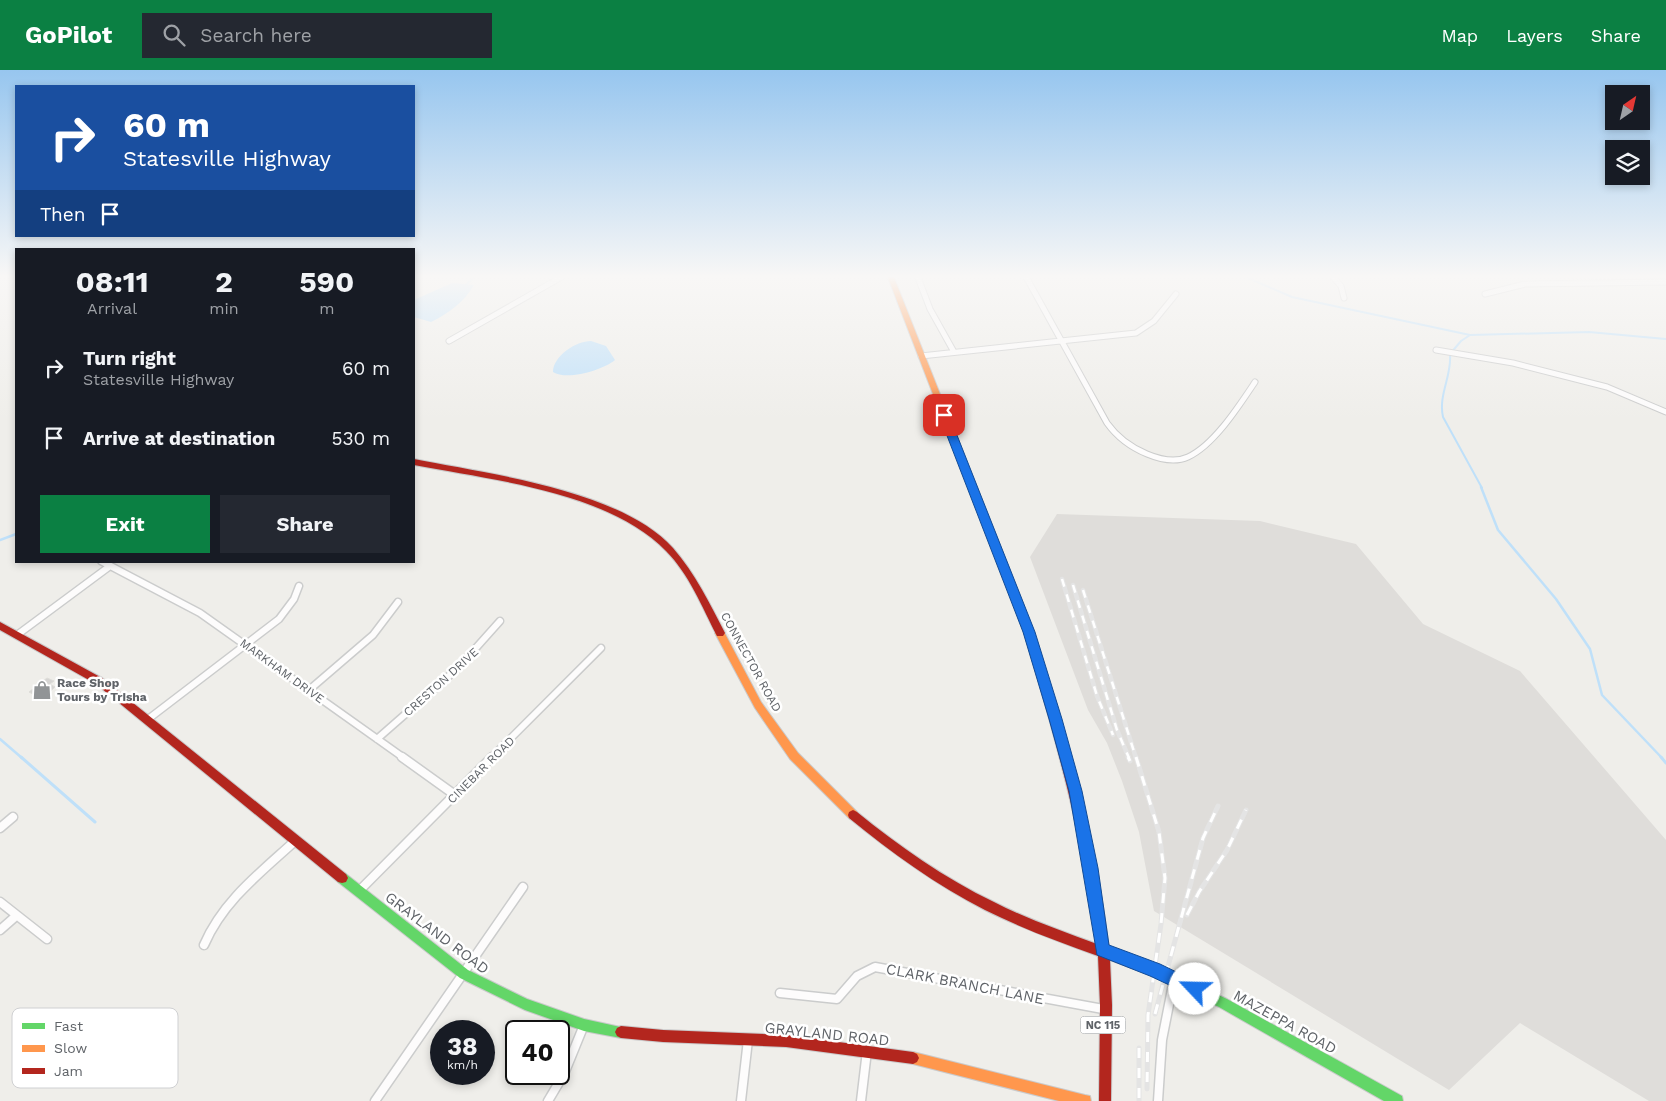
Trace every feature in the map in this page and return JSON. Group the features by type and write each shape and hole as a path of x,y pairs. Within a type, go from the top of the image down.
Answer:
{"street":[{"path":"449,341 480,323"},
{"name":"NC 115","path":"908,323 1029,632 1076,791 1091,868 1103,950 1105,1101"},
{"path":"938,323 954,352"},
{"path":"1051,323 1109,426 1130,445 1160,459 1180,459 1195,453 1226,423 1255,382"},
{"path":"921,356 1136,333 1150,323"},
{"path":"1436,350 1513,363 1607,387 1666,412"},
{"name":"CONNECTOR ROAD","path":"415,462 574,496 617,512 642,527 668,547 688,573 745,681 776,732 794,756 843,806 890,846 948,884 1025,922 1103,950"},
{"name":"MARKHAM DRIVE","path":"105,563 187,605 455,795"},
{"path":"17,635 110,566"},
{"path":"147,720 279,619 294,599 299,586"},
{"path":"309,690 368,640 398,602"},
{"name":"CRESTON DRIVE","path":"377,740 470,655 489,636 500,621"},
{"name":"GRAYLAND ROAD","path":"0,626 99,682 295,841 464,974 525,1004 584,1024 663,1036 786,1041 915,1058 1085,1101"},
{"name":"CINEBAR ROAD","path":"359,891 601,648"},
{"path":"0,828 12,817"},
{"path":"204,945 210,928 227,905 295,841"},
{"path":"375,1101 523,887"},
{"path":"0,902 47,939"},
{"path":"0,930 16,916"},
{"name":"MAZEPPA ROAD","path":"1103,950 1174,979 1264,1024 1397,1101"},
{"name":"CLARK BRANCH LANE","path":"780,993 837,1000 857,976 875,967 1103,1009"},
{"path":"1158,1101 1158,1054 1165,1010 1174,979"},
{"path":"548,1101 564,1074 584,1024"},
{"path":"741,1101 748,1040"},
{"path":"861,1101 867,1051"}],"shaded area":[{"path":"1057,514 1260,521 1356,544 1423,624 1520,671 1666,840 1666,1101 1649,1101 1520,1023 1449,1090 1154,911 1139,832 1122,781 1107,743 1088,710 1030,557"}],"water":[{"path":"591,341 606,346 615,360 594,371 576,375 553,372 557,360 566,350"}],"building":[{"name":"Race Shop Tours by Trisha","path":"47,678 54,681 50,684 55,687 42,699 29,692"}],"waterway":[{"path":"1414,323 1470,335"},
{"path":"1470,335 1589,332 1666,339"},
{"path":"1470,335 1461,341 1450,354 1442,409 1443,417 1482,488"},
{"path":"1481,487 1498,530 1556,599 1590,649 1602,695 1662,758"},
{"path":"0,540 15,534"},
{"path":"0,739 22,758"},
{"path":"21,757 95,822"},
{"path":"1661,757 1666,763"}],"railway":[{"path":"1062,579 1097,696 1113,735"},
{"path":"1073,585 1117,730 1129,758"},
{"path":"1083,590 1136,758"},
{"path":"1128,757 1130,761"},
{"path":"1136,757 1159,832 1165,878 1161,924 1148,1015 1147,1089"},
{"path":"1155,1014 1203,838 1218,806"},
{"path":"1187,915 1199,892 1227,850 1246,810"},
{"path":"1139,1048 1139,1101"}],"traffic: fast":[{"path":"981,508 1029,632 1045,686"},
{"path":"342,878 464,974 525,1004 584,1025 621,1032"},
{"path":"1148,968 1223,1003 1397,1101"}],"traffic: slow":[{"path":"909,323 981,508"},
{"path":"720,633 758,705 794,756 853,815"},
{"path":"913,1058 1085,1101"}],"traffic: jam":[{"path":"415,462 550,490 619,514 647,530 669,549 691,579 720,633"},
{"path":"0,626 99,681 342,878"},
{"path":"1045,686 1080,816 1099,915 1105,986 1105,1101"},
{"path":"853,815 918,864 989,906 1047,931 1148,968"},
{"path":"621,1032 663,1036 786,1041 913,1058"}],"place":[{"name":"Race Shop Tours by Trisha","path":"42,690"}],"route":[{"path":"944,415 1029,632 1055,719 1076,791 1091,868 1103,950 1195,989"}]}
